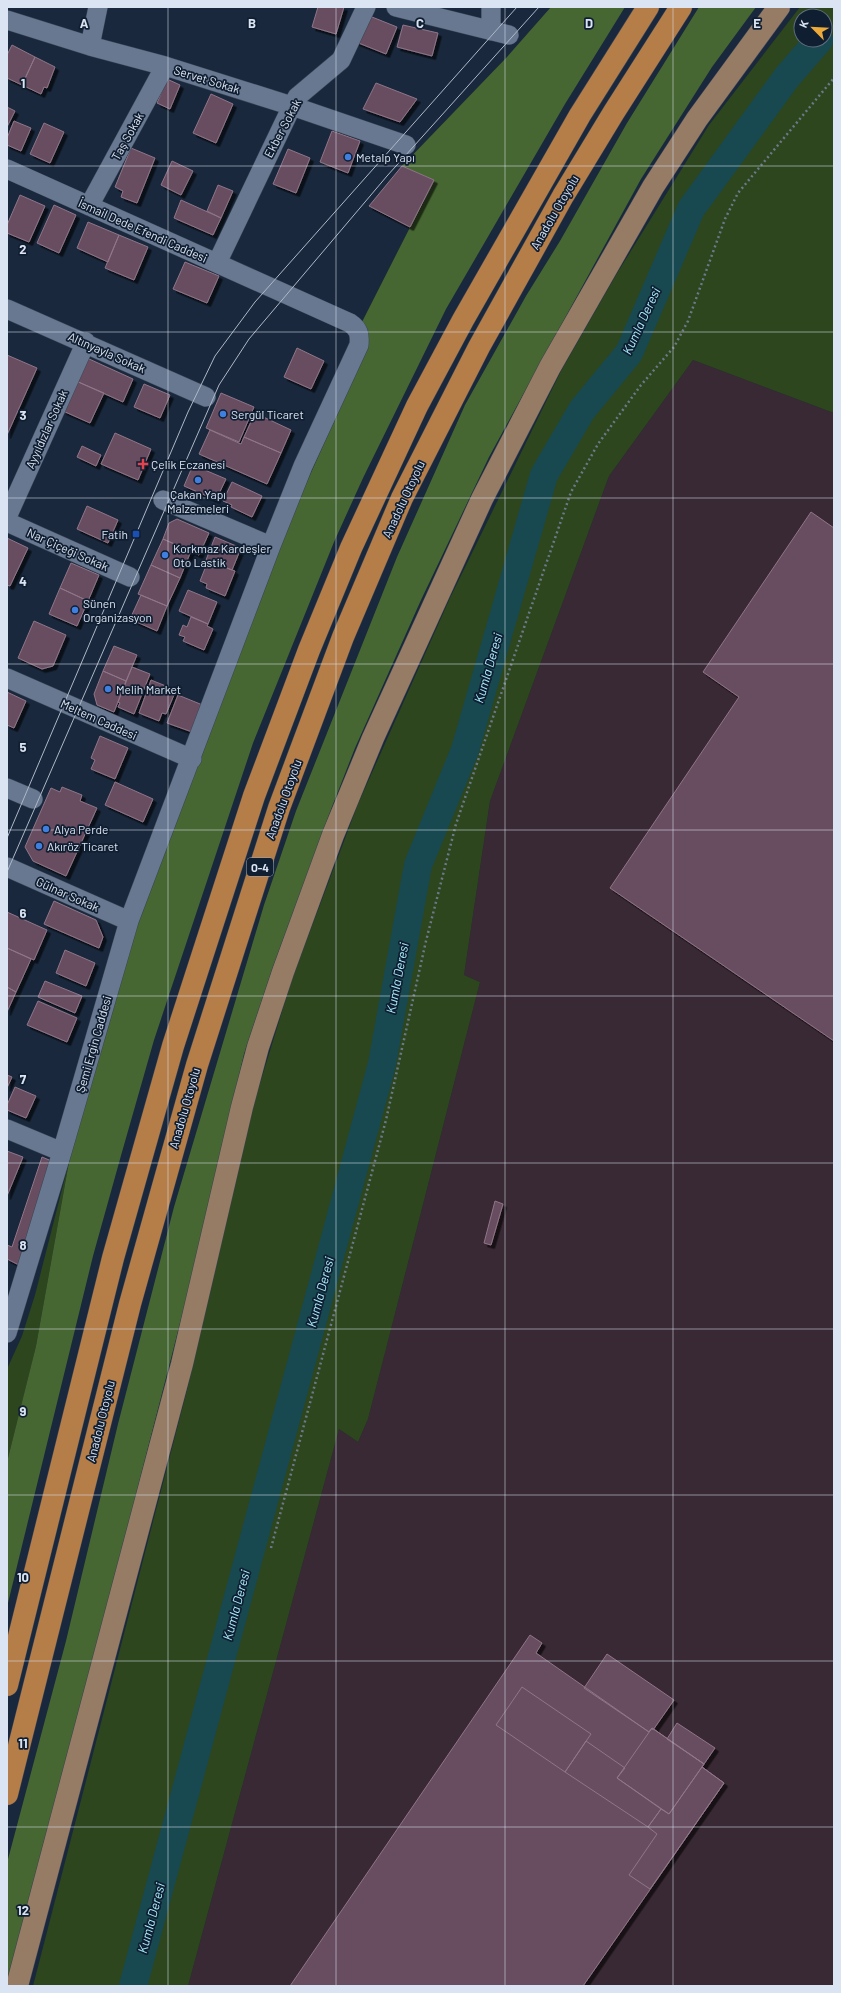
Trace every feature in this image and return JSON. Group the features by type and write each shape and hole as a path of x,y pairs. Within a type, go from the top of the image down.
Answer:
{"highway":[{"name":"O-4","path":"7,1685 114,1258 164,1075 254,796 351,548 418,406 501,252 580,115 648,7"},
{"name":"Anadolu Otoyolu","path":"7,1794 111,1378 155,1210 196,1065 280,808 343,637 402,498 479,346 516,277 614,112 681,7"}],"main road":[{"path":"17,1986 182,1364 242,1107 258,1047 283,972 333,835 373,738 482,499 550,367 653,187 697,119 779,7"}],"street":[{"path":"90,46 98,7"},
{"name":"Ekber Sokak","path":"217,263 297,97 341,60 366,7"},
{"path":"396,7 500,33 491,7"},
{"name":"Servet Sokak","path":"7,20 90,46 165,66 292,106 406,145"},
{"name":"Taş Sokak","path":"89,206 165,66"},
{"name":"İsmail Dede Efendi Caddesi","path":"9,175 89,206 279,290 350,323 356,328 360,335 359,345 303,466 271,546"},
{"name":"Altınyayla Sokak","path":"7,309 86,342 206,396"},
{"name":"Ayyıldızlar Sokak","path":"7,517 86,342"},
{"path":"163,500 271,546"},
{"name":"Nar Çiçeği Sokak","path":"7,522 130,577"},
{"name":"Şemi Ergin Caddesi","path":"7,1333 62,1152 128,921 192,759 271,546"},
{"name":"Meltem Caddesi","path":"7,678 192,759"},
{"path":"7,788 33,800"},
{"name":"Gülnar Sokak","path":"7,867 128,921"},
{"path":"7,1129 62,1152"}],"path":[{"path":"271,1548 386,1120 426,941 456,824 571,492 598,444 641,385 674,347 688,321 725,219 738,193 834,78"}],"shaded area":[{"path":"693,360 834,413 834,1986 188,1986 339,1429 358,1442 368,1419 480,982 464,975 490,801 609,476"}],"green space":[{"path":"551,7 625,7 565,104 446,309 363,478 334,542 253,743 154,1040 122,1152 93,1256 7,1607 7,1462 36,1346 69,1162 135,925 277,549 367,347 362,322 434,180 402,166 507,57"},
{"path":"699,7 756,7 712,67 641,179 489,457 421,600 355,748 273,967 244,1054 193,1273 40,1867 7,1981 7,1863 66,1641 118,1424 174,1207 264,905 296,811 397,557 465,405 526,296 560,241 627,123"},
{"path":"800,7 834,7 834,413 693,360 609,476 490,801 464,975 480,982 368,1419 358,1442 339,1429 188,1986 33,1986 187,1390 254,1103 292,979 358,804 450,598 561,371 616,275 709,125 793,16 793,48 833,48 833,8 799,8"},
{"path":"69,1162 36,1346 7,1462 7,1369 22,1336 35,1295"}],"building":[{"path":"318,7 344,7 336,34 312,27"},
{"path":"367,15 397,27 386,54 356,42"},
{"path":"403,25 438,33 432,56 397,47"},
{"path":"12,45 35,57 22,85 7,78 7,55"},
{"path":"35,57 55,67 47,88 44,87 41,94 22,85"},
{"path":"167,79 180,85 170,109 157,103"},
{"path":"376,83 417,99 400,122 363,109"},
{"path":"211,94 233,104 216,143 193,133"},
{"path":"7,107 15,111 7,127"},
{"path":"14,121 31,128 21,151 7,145 7,138"},
{"path":"44,123 64,132 50,163 30,154"},
{"path":"332,131 360,141 348,173 320,162"},
{"path":"131,148 155,158 137,203 121,197 123,191 115,187"},
{"path":"288,149 310,158 296,193 273,184"},
{"path":"172,161 193,171 181,195 161,185"},
{"path":"402,166 434,180 410,227 369,206"},
{"path":"218,185 233,191 221,218 207,211"},
{"path":"20,195 45,206 29,242 7,233 7,225"},
{"path":"181,200 221,218 213,235 174,218"},
{"path":"54,205 76,215 59,253 37,243"},
{"path":"88,222 119,235 108,262 77,248"},
{"path":"119,235 148,247 134,280 105,268"},
{"path":"185,262 219,276 207,303 173,289"},
{"path":"297,348 324,361 311,389 284,377"},
{"path":"7,355 37,368 7,435"},
{"path":"87,358 133,379 123,402 76,381"},
{"path":"76,381 104,393 90,423 63,411"},
{"path":"144,384 170,395 160,418 134,407"},
{"path":"221,393 254,407 239,442 206,428"},
{"path":"255,413 291,430 281,453 244,437"},
{"path":"210,430 241,444 244,437 281,453 267,484 199,454"},
{"path":"115,433 151,449 138,480 101,464"},
{"path":"82,446 101,455 96,466 77,457"},
{"path":"193,465 226,479 216,500 184,486"},
{"path":"232,482 262,496 252,517 231,507 232,505 223,501"},
{"path":"87,506 118,520 108,543 77,529"},
{"path":"811,512 834,528 834,1041 610,888 739,697 703,672"},
{"path":"177,519 209,533 199,555 163,539 169,523"},
{"path":"215,537 241,548 232,570 206,560"},
{"path":"7,538 28,548 10,586 7,585"},
{"path":"163,539 191,551 180,578 151,565"},
{"path":"208,561 235,571 225,596 206,588 207,584 200,581"},
{"path":"71,563 99,575 88,601 60,588"},
{"path":"151,565 180,578 167,606 138,594"},
{"path":"60,588 88,601 77,626 49,614"},
{"path":"188,590 217,602 208,624 179,611"},
{"path":"141,595 167,606 157,631 130,619"},
{"path":"191,617 208,624 207,626 213,629 204,650 183,641 185,637 179,635 183,625 187,627"},
{"path":"34,621 66,635 53,666 42,669 18,658"},
{"path":"114,646 137,655 126,681 103,671"},
{"path":"132,667 150,674 134,714 118,707 120,703 118,702"},
{"path":"103,671 126,681 114,712 97,705 94,694"},
{"path":"151,680 176,690 166,714 162,713 159,721 139,713"},
{"path":"7,692 26,701 14,728 7,725"},
{"path":"178,695 205,706 195,733 167,723"},
{"path":"100,736 128,748 115,779 91,769 95,760 91,758"},
{"path":"115,782 153,799 143,822 105,805"},
{"path":"62,787 82,795 80,801 97,808 66,876 33,861 25,847 51,788 60,792"},
{"path":"54,901 96,920 103,937 99,948 44,924"},
{"path":"7,912 47,930 34,960 7,948"},
{"path":"7,948 31,959 16,992 7,987"},
{"path":"65,950 95,963 86,986 56,973"},
{"path":"45,981 82,996 75,1013 38,997"},
{"path":"7,987 16,992 7,1012"},
{"path":"38,1001 77,1018 67,1042 27,1025"},
{"path":"7,1075 12,1077 7,1088"},
{"path":"15,1087 36,1096 26,1118 7,1110 7,1105"},
{"path":"7,1151 23,1157 7,1196"},
{"path":"42,1157 54,1162 19,1265 7,1259 7,1245 12,1247"},
{"path":"495,1201 503,1204 491,1245 484,1243"},
{"path":"530,1635 542,1643 536,1653 649,1732 652,1728 704,1764 702,1767 724,1783 583,1986 290,1986"},
{"path":"607,1654 674,1700 653,1730 652,1728 649,1732 584,1688"},
{"path":"522,1687 591,1734 565,1772 496,1725"},
{"path":"677,1723 715,1748 704,1764 667,1739"},
{"path":"652,1728 704,1764 669,1814 617,1778"},
{"path":"586,1741 625,1768 617,1778 661,1809 648,1827 565,1772"},
{"path":"702,1767 724,1783 650,1889 629,1875 657,1834 648,1827 661,1809 669,1814"}],"waterway":[{"name":"Kumla Deresi","path":"133,1986 382,1064 418,865 465,750 544,475 582,410 629,353 691,209 787,77 812,48"}],"tram line":[{"path":"7,838 188,412 215,356 255,302 517,7"},
{"path":"7,872 219,385 249,339 387,176 539,7"}],"place":[{"name":"Metalp Yapı","path":"348,157"},
{"name":"Sergül Ticaret","path":"223,414"},
{"name":"Çelik Eczanesi","path":"143,464"},
{"name":"Çakan Yapı Malzemeleri","path":"198,480"},
{"name":"Fatih","path":"136,534"},
{"name":"Korkmaz Kardeşler Oto Lastik","path":"165,555"},
{"name":"Sünen Organizasyon","path":"75,610"},
{"name":"Melih Market","path":"108,689"},
{"name":"Alya Perde","path":"46,829"},
{"name":"Akıröz Ticaret","path":"39,846"}]}
